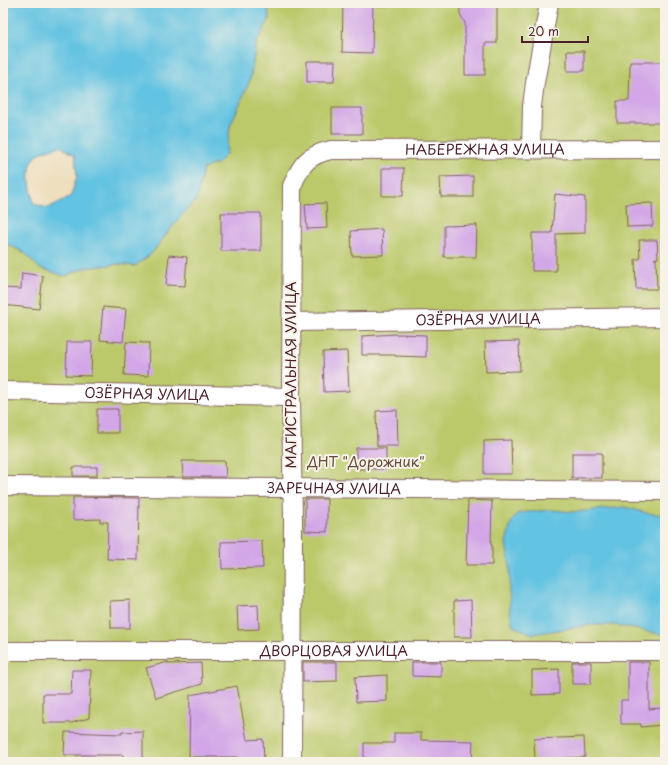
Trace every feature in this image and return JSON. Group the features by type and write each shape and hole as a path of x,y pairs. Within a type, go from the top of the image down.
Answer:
{"street":[{"path":"531,149 532,106 549,3"},
{"name":"НАБЕРЕЖНАЯ УЛИЦА","path":"307,160 318,153 331,150 665,149"},
{"name":"МАГИСТРАЛЬНАЯ УЛИЦА","path":"292,762 292,186 297,173 307,160"},
{"name":"ОЗЁРНАЯ УЛИЦА","path":"291,322 665,317"},
{"name":"ОЗЁРНАЯ УЛИЦА","path":"3,391 291,397"},
{"name":"ЗАРЕЧНАЯ УЛИЦА","path":"3,486 665,491"},
{"name":"ДВОРЦОВАЯ УЛИЦА","path":"3,651 665,651"}],"green space":[{"name":"ДНТ \"Дорожник\"","path":"268,3 665,3 665,762 3,762 3,246 9,245 26,253 39,268 65,276 84,268 119,264 135,266 151,254 179,218 197,199 203,169 218,163 226,155 230,126 250,80 256,43 269,20"}],"water":[{"path":"3,3 268,3 269,20 256,43 250,80 230,126 226,155 218,163 203,169 197,199 179,218 151,254 135,266 119,264 84,268 65,276 39,268 25,253 9,245 3,246","holes":["60,146 75,155 77,176 71,196 48,208 34,204 30,184 30,170 34,159 44,151"]},
{"path":"624,507 647,513 665,515 665,635 615,625 590,625 533,634 513,626 510,612 510,567 506,543 511,523 518,513 551,510 576,512"}],"building":[{"path":"343,3 373,3 372,53 342,52"},
{"path":"460,3 497,3 497,43 485,43 485,75 465,75 465,23 460,14"},
{"path":"567,51 584,51 584,71 567,71"},
{"path":"307,61 335,61 334,82 307,82"},
{"path":"630,62 665,62 665,123 617,123 617,101 629,101"},
{"path":"332,108 362,108 362,134 332,134"},
{"path":"382,168 404,168 403,196 382,196"},
{"path":"473,176 473,197 441,197 440,177"},
{"path":"555,194 585,197 585,233 556,234 556,271 532,271 532,233 552,233"},
{"path":"326,203 327,228 307,229 305,204"},
{"path":"652,203 653,226 627,227 626,204"},
{"path":"221,213 261,213 261,251 221,251"},
{"path":"477,225 476,257 444,257 444,226"},
{"path":"382,229 383,255 352,256 351,231"},
{"path":"639,240 657,240 657,289 636,289 635,259 640,259"},
{"path":"169,255 187,257 185,286 166,285"},
{"path":"22,273 43,276 39,309 3,305 3,288 21,289"},
{"path":"103,307 126,309 123,342 100,340"},
{"path":"396,334 426,335 426,357 362,355 362,336"},
{"path":"519,341 520,371 486,372 485,342"},
{"path":"67,342 92,342 91,376 66,375"},
{"path":"126,342 149,343 148,376 124,375"},
{"path":"347,351 349,391 324,392 323,352"},
{"path":"97,409 118,409 118,433 97,433"},
{"path":"397,410 398,446 377,446 376,411"},
{"path":"511,440 512,474 484,474 484,441"},
{"path":"356,448 386,448 386,469 356,469"},
{"path":"572,453 602,453 602,478 572,478"},
{"path":"182,461 225,461 226,477 183,477"},
{"path":"73,467 97,467 97,476 73,476"},
{"path":"73,497 139,498 138,560 107,559 108,522 100,522 100,519 73,520"},
{"path":"305,499 327,499 327,532 305,531"},
{"path":"468,500 492,501 492,565 466,565"},
{"path":"262,541 263,568 222,569 221,542"},
{"path":"130,600 130,628 111,628 110,601"},
{"path":"471,600 472,637 454,637 454,601"},
{"path":"258,605 259,629 238,630 237,606"},
{"path":"168,662 168,664 201,663 202,684 156,698 146,668"},
{"path":"303,662 337,662 337,681 303,682"},
{"path":"412,662 441,662 441,677 412,676"},
{"path":"572,662 591,662 591,684 572,684"},
{"path":"628,662 649,662 649,709 661,708 662,725 641,727 641,724 621,724 621,700 628,700"},
{"path":"559,669 559,694 532,695 532,670"},
{"path":"72,670 91,670 89,718 71,723 43,723 43,694 71,694"},
{"path":"387,675 387,701 356,702 355,677"},
{"path":"237,686 247,740 263,739 264,761 238,761 238,757 189,757 190,695"},
{"path":"143,731 143,759 123,759 123,755 64,755 65,732 122,734 122,732"},
{"path":"394,733 421,733 421,740 473,741 472,762 364,762 364,743 394,743"},
{"path":"584,737 585,757 535,760 534,739"}]}
